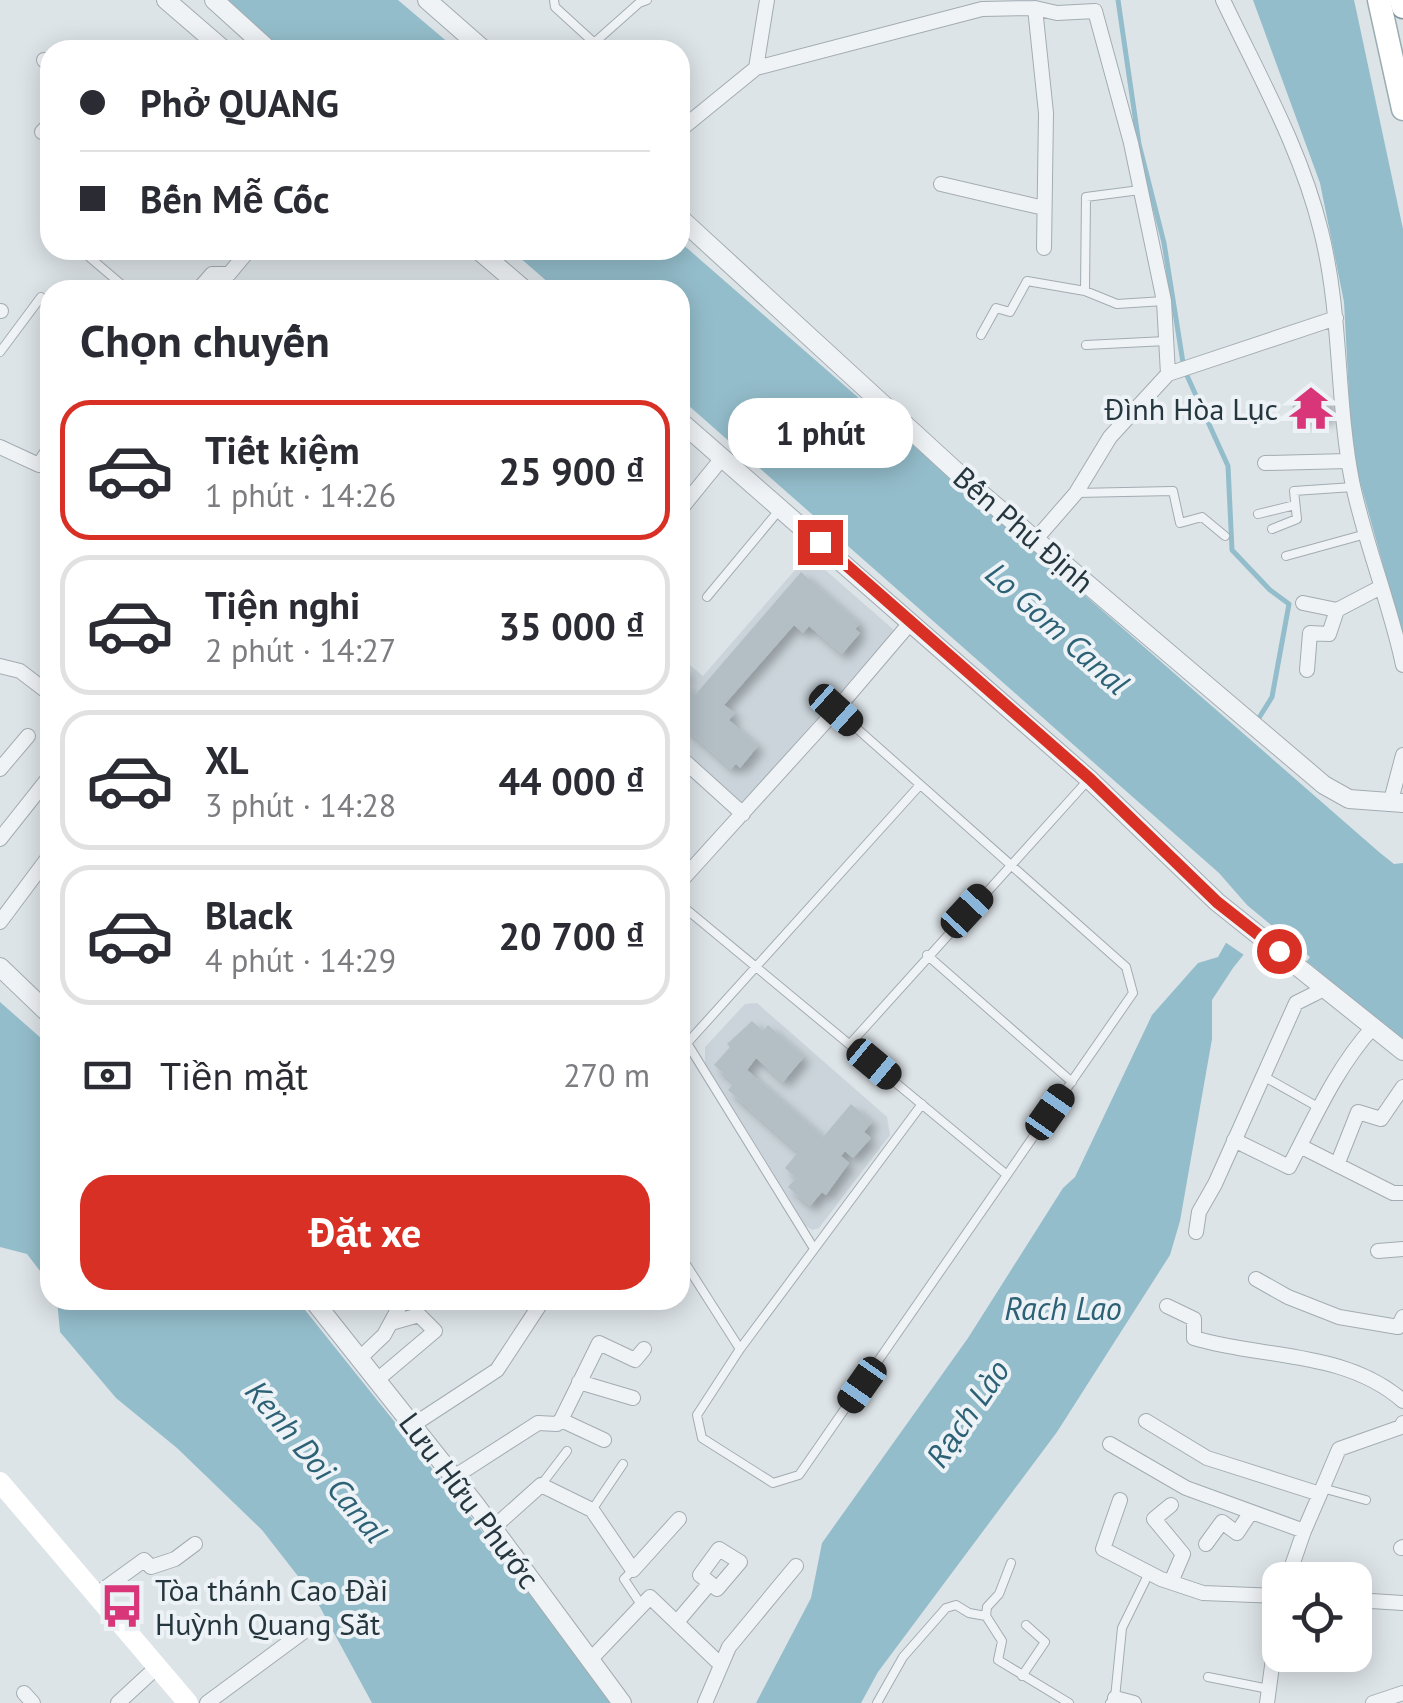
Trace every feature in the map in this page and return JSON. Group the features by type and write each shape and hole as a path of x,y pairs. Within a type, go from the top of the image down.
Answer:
{"main road":[{"path":"1379,0 1403,109"},
{"path":"0,1482 188,1703"}],"street":[{"path":"166,0 212,40"},
{"path":"214,0 259,40"},
{"path":"427,0 473,40"},
{"path":"756,68 767,0"},
{"path":"1222,0 1287,130 1322,233 1336,318 1348,461 1403,665"},
{"path":"1035,8 1046,113 1044,248"},
{"path":"690,122 756,68 982,9 1095,11 1131,143 1164,301 1168,374"},
{"path":"941,184 1044,208"},
{"name":"Bến Phú Định","path":"690,227 972,486 1336,794 1349,800 1396,803"},
{"path":"207,280 212,274 228,274 240,260"},
{"path":"490,260 513,280"},
{"path":"1036,539 1076,493 1110,437 1168,374 1336,318"},
{"path":"690,429 1090,779 1217,902 1403,1051"},
{"path":"0,447 40,466"},
{"path":"690,498 723,457"},
{"path":"1265,464 1348,461"},
{"path":"1303,603 1337,610 1381,587"},
{"path":"1307,670 1310,633 1329,634 1337,610"},
{"path":"690,871 910,622"},
{"path":"0,666 20,671 40,686"},
{"path":"0,769 28,736"},
{"path":"1396,803 1403,755"},
{"path":"690,766 743,814"},
{"path":"0,839 40,788"},
{"path":"0,922 40,868"},
{"path":"0,967 40,1006"},
{"path":"1196,1232 1199,1212 1296,1003 1326,988"},
{"path":"1234,1140 1289,1167 1351,1052 1374,1026"},
{"path":"1337,1165 1358,1112 1381,1119 1403,1087"},
{"path":"1300,1146 1393,1193 1403,1192"},
{"path":"1378,1251 1403,1248"},
{"path":"1256,1278 1288,1297 1339,1317 1398,1327 1403,1317"},
{"path":"1167,1306 1194,1319 1194,1338 1230,1350 1252,1349 1332,1364 1384,1385 1403,1401"},
{"name":"Lưu Hữu Phước","path":"322,1310 493,1528 622,1703"},
{"path":"360,1358 384,1335 398,1310"},
{"path":"413,1425 497,1370 536,1310"},
{"path":"377,1380 435,1331 420,1315 391,1323"},
{"path":"454,1477 538,1423 557,1424 599,1342 635,1360 644,1349"},
{"path":"579,1382 633,1398"},
{"path":"561,1420 604,1440"},
{"path":"1146,1421 1207,1458 1321,1491"},
{"path":"1293,1562 1339,1449 1403,1427"},
{"path":"1110,1444 1186,1488 1304,1531"},
{"path":"493,1528 541,1486 592,1510 634,1570 679,1520"},
{"path":"1120,1500 1103,1550 1203,1593 1262,1595"},
{"path":"1171,1505 1154,1519 1183,1554 1171,1582"},
{"path":"1206,1544 1222,1522 1237,1533 1250,1512"},
{"path":"97,1594 144,1560 150,1567 175,1559 195,1544"},
{"path":"705,1703 729,1647 796,1566"},
{"path":"676,1622 710,1583"},
{"path":"590,1660 650,1598 721,1665"},
{"path":"1372,1601 1403,1603"},
{"path":"207,1703 302,1632"},
{"path":"118,1703 158,1667"},
{"path":"1374,1703 1403,1693"},
{"path":"1113,1701 1134,1703"}],"lane":[{"path":"554,0 555,8 591,40"},
{"path":"597,40 639,2 647,0"},
{"path":"1085,291 1086,197 1140,190"},
{"path":"93,260 116,280"},
{"path":"981,334 996,308 1010,312 1026,281 1085,291 1116,304 1164,301"},
{"path":"0,352 40,298"},
{"path":"1086,344 1166,340"},
{"path":"1272,530 1297,520 1294,491 1354,486"},
{"path":"1076,493 1172,491 1180,523 1202,517 1225,536"},
{"path":"1258,514 1296,505"},
{"path":"707,596 780,508"},
{"path":"1286,556 1366,534"},
{"path":"836,710 1126,968 1133,993 800,1475 773,1483 702,1438 698,1415 813,1247 922,1104"},
{"path":"850,1044 1090,779"},
{"path":"690,1040 920,785"},
{"path":"690,912 1007,1175"},
{"path":"928,955 1072,1082"},
{"path":"690,1048 813,1247"},
{"path":"1263,1076 1318,1107"},
{"path":"690,1271 740,1349"},
{"path":"541,1486 567,1451"},
{"path":"592,1510 623,1464"},
{"path":"1321,1491 1366,1500"},
{"path":"1011,1563 999,1594 987,1607 986,1616 1002,1640 998,1660 1068,1703"},
{"path":"634,1570 624,1578 642,1606"},
{"path":"1113,1701 1122,1628 1149,1572"},
{"path":"877,1703 903,1657 946,1608 956,1605 969,1613 986,1616"},
{"path":"1022,1676 1046,1642 1026,1625"},
{"path":"1208,1677 1268,1696"}],"shaded area":[{"path":"808,555 894,630 742,805 690,760 690,665 703,676"},
{"path":"757,1003 887,1117 890,1135 819,1228 812,1230 705,1063 705,1047 745,1004"}],"water":[{"path":"226,0 398,0 445,40 272,40"},
{"path":"1253,0 1354,0 1403,229 1403,637 1352,453 1344,302 1320,183"},
{"path":"690,251 1379,852 1394,864 1403,863 1403,1045 1264,929 1212,1000 1212,1039 1180,1221 1170,1255 1057,1432 878,1672 861,1703 756,1703 811,1598 822,1543 968,1338 1063,1188 1075,1177 1152,1015 1198,963 1218,957 1247,905 1219,873 690,407 690,280 546,280 522,260 690,260"},
{"path":"0,1002 40,1037 40,1271 27,1254 0,1247"},
{"name":"Kenh Doi Canal","path":"58,1310 305,1310 614,1703 372,1703 315,1598 262,1530 177,1448 116,1398 60,1332"}],"pier":[{"path":"1224,886 1310,957 1304,965 1265,935 1247,957 1222,940 1241,906"}],"building":[{"name":"Đình Hòa Lục","path":"1330,397 1330,418 1292,419 1293,398"},
{"path":"801,572 860,624 855,629 860,633 842,654 809,626 803,633 794,625 724,705 735,713 729,720 758,746 740,768 736,764 731,769 690,733 690,690 695,695"},
{"path":"752,1021 763,1031 768,1025 804,1057 783,1082 756,1058 747,1070 823,1137 851,1104 872,1122 864,1132 871,1138 853,1158 845,1151 841,1156 849,1163 826,1195 822,1192 810,1206 788,1187 796,1178 785,1168 798,1152 728,1090 734,1083 714,1065 730,1047 727,1044"}],"waterway":[{"path":"1118,0 1139,144 1164,243 1184,369 1228,466 1232,550 1289,604 1272,697 1257,721"}],"place":[{"name":"Đình Hòa Lục","path":"1311,408"},
{"name":"Tòa thánh Cao Đài Huỳnh Quang Sắt","path":"122,1606"}],"route":[{"path":"820,542 1090,779 1217,902 1279,951"}],"water label":[{"name":"Lo Gom Canal","path":"1058,628"},
{"name":"Rach Lao","path":"1063,1308"},
{"name":"Rạch Lào","path":"967,1413"}]}
